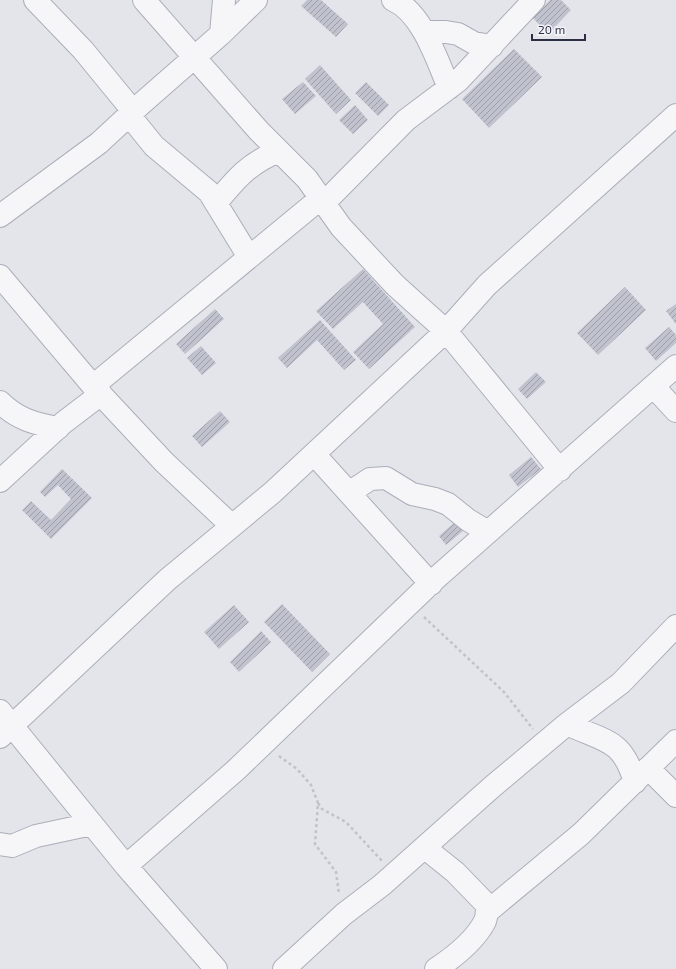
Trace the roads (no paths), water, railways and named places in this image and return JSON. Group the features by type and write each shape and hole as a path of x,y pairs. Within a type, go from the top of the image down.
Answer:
{"street":[{"path":"35,0 83,50 154,146 209,192 250,257"},
{"path":"144,0 259,131 307,179 341,227 395,285 446,331 560,470"},
{"path":"221,34 224,0"},
{"path":"0,216 99,143 221,34 256,0"},
{"path":"394,0 413,16 424,32 449,88"},
{"path":"0,481 97,390 250,257 322,201 406,120 458,81 534,0"},
{"path":"424,32 446,32 458,34 474,43 492,46"},
{"path":"216,969 126,866 92,824 4,725 167,580 273,492 446,331 487,285 676,115"},
{"path":"216,203 247,168 262,158 279,151"},
{"path":"0,276 97,390 164,462 232,526"},
{"path":"126,866 263,743 410,603 488,532 676,366"},
{"path":"654,387 676,411"},
{"path":"0,402 20,418 37,424 58,428"},
{"path":"314,454 431,584"},
{"path":"349,493 370,480 386,478 412,494 435,499 448,504 468,520 488,532"},
{"path":"284,969 344,914 395,874 544,743 621,682 676,626"},
{"path":"567,724 618,747 629,762 642,775 676,796"},
{"path":"486,912 581,834 676,742"},
{"path":"0,844 12,846 36,836 92,824"},
{"path":"425,848 471,887 487,905 486,919 474,936 451,959 436,969"}]}
